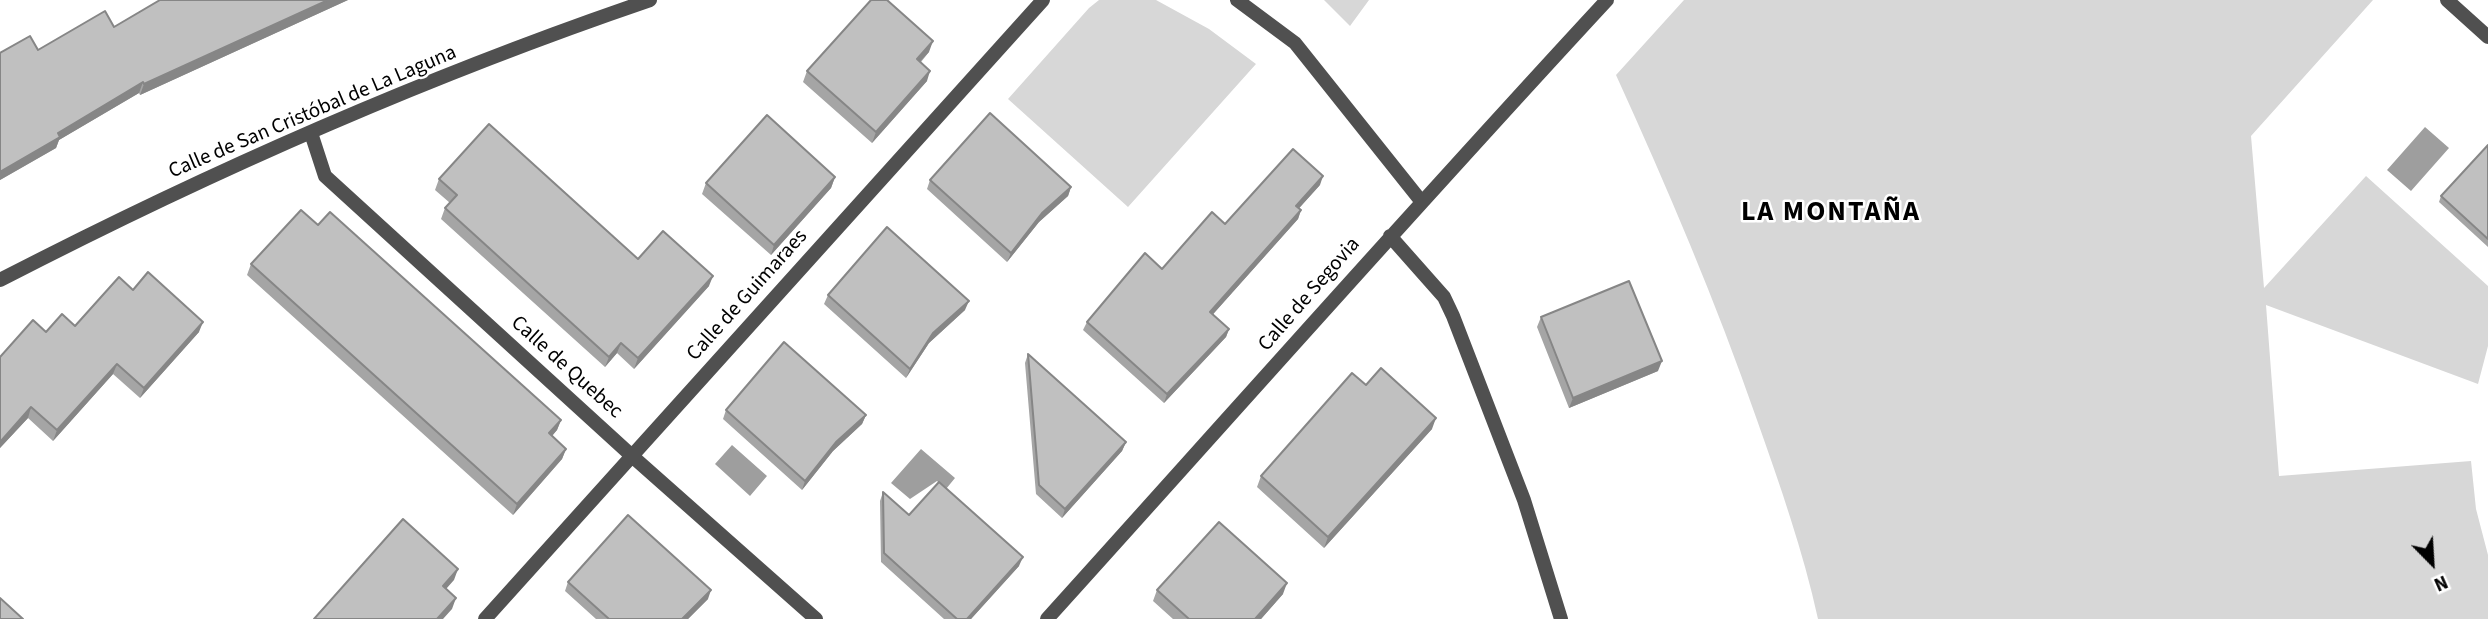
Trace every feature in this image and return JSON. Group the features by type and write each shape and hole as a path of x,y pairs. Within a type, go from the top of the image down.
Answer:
{"street":[{"name":"Calle de San Cristóbal de La Laguna","path":"0,280 93,232 311,133 583,23 650,0"},
{"name":"Calle de Guimaraes","path":"485,619 1043,0"},
{"path":"1237,0 1295,43 1421,201"},
{"name":"Calle de Segovia","path":"1047,619 1421,201 1607,0"},
{"path":"2447,0 2488,37"},
{"name":"Calle de Quebec","path":"311,133 325,176 632,456 816,619"},
{"path":"1390,236 1444,297 1453,316 1524,500 1561,619"}],"shaded area":[{"path":"1099,0 1156,0 1209,29 1256,64 1128,207 1008,99"},
{"path":"1324,0 1369,0 1350,26"},
{"path":"1684,0 2373,0 2251,136 2264,288 2366,176 2488,286 2488,346 2478,384 2266,305 2279,476 2471,461 2476,509 2488,555 2488,619 1818,619 1790,518 1725,332 1691,246 1616,75"},
{"path":"2425,127 2449,148 2411,191 2387,170"},
{"path":"732,445 767,476 750,496 715,464"},
{"path":"921,449 955,478 946,489 937,481 910,499 891,483"}],"building":[{"path":"160,0 328,0 144,84 143,82 58,133 60,137 0,172 0,53 30,36 38,50 105,11 114,27"},
{"path":"871,0 887,0 933,41 917,59 930,71 876,132 807,71"},
{"path":"990,113 1071,187 1042,213 1011,253 930,180"},
{"path":"767,115 835,177 774,245 706,183"},
{"path":"489,124 638,259 663,231 713,276 638,358 621,343 609,357 445,208 457,195 439,179"},
{"path":"2488,145 2488,239 2441,196"},
{"path":"1293,149 1323,176 1296,206 1301,210 1210,312 1229,329 1167,394 1087,322 1145,253 1162,269 1212,212 1225,224"},
{"path":"301,210 318,225 330,212 561,420 549,433 566,449 517,504 251,264"},
{"path":"887,227 969,301 933,333 910,369 828,295"},
{"path":"148,272 203,322 144,388 117,364 57,430 31,407 0,442 0,357 33,320 46,332 62,314 75,326 119,277 133,290"},
{"path":"1629,281 1662,361 1573,398 1541,317"},
{"path":"784,342 866,415 836,442 805,481 726,410"},
{"path":"1028,354 1126,442 1065,509 1039,485"},
{"path":"1381,368 1436,418 1328,537 1261,476 1352,373 1366,385"},
{"path":"939,482 1023,557 967,619 957,619 884,553 883,492 909,515"},
{"path":"628,515 711,590 682,619 609,619 568,582"},
{"path":"403,519 458,569 443,586 456,598 437,619 314,619"},
{"path":"1219,522 1287,583 1255,619 1189,619 1157,590"},
{"path":"0,598 23,619 0,619"}],"district":[{"name":"LA MONTAÑA","path":"1831,214"}]}
